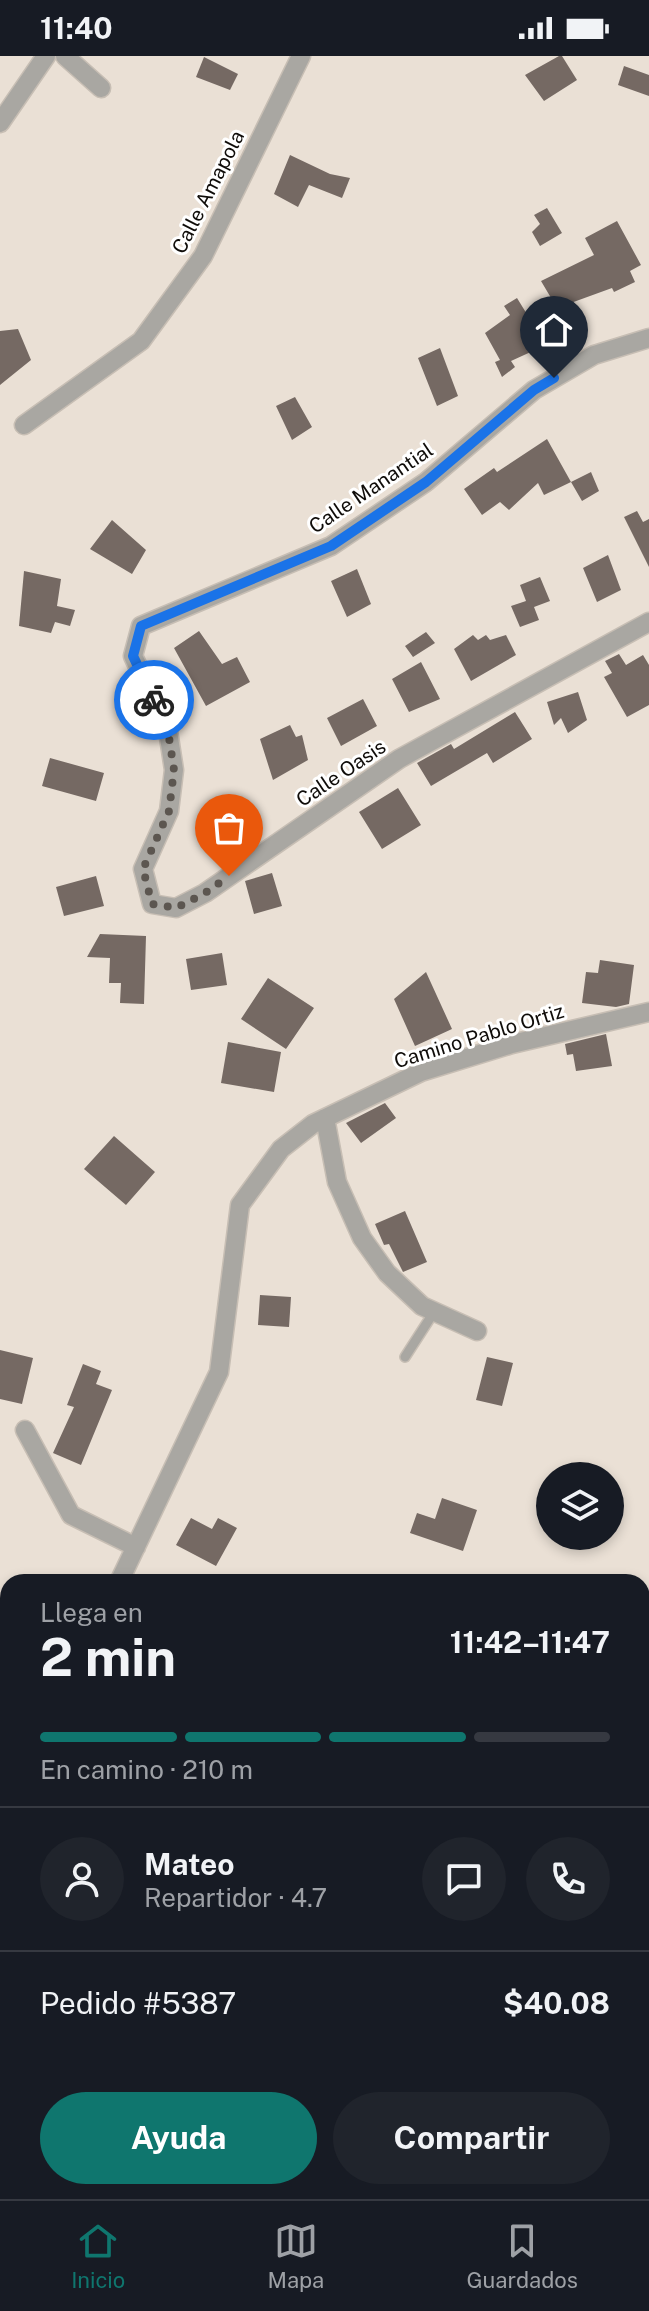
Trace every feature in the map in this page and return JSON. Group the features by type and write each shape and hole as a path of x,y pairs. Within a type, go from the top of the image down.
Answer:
{"street":[{"path":"0,123 46,56"},
{"path":"65,56 101,88"},
{"name":"Calle Amapola","path":"24,425 141,341 203,256 301,56"},
{"name":"Calle Manantial","path":"160,713 133,656 141,626 331,546 426,482 534,390 594,355 649,338"},
{"name":"Calle Oasis","path":"160,713 168,731 174,770 169,811 143,869 152,904 176,908 205,893 399,759 649,622"},
{"name":"Camino Pablo Ortiz","path":"123,1574 219,1372 240,1205 281,1149 313,1124 421,1072 512,1044 649,1012"},
{"path":"325,1118 337,1182 362,1238 387,1273 422,1306 477,1331"},
{"path":"25,1430 71,1515 136,1547"}],"lane":[{"path":"405,1357 434,1312"}],"building":[{"path":"559,56 577,80 544,101 525,75"},
{"path":"204,57 238,74 230,90 196,77"},
{"path":"624,66 649,75 649,96 618,85"},
{"path":"290,155 330,174 350,178 342,198 309,185 298,207 274,194"},
{"path":"547,208 562,233 540,246 532,232 540,224 534,215"},
{"path":"617,221 641,265 630,271 635,282 614,292 612,288 557,308 541,281 594,255 585,238"},
{"path":"517,298 546,345 511,361 515,367 502,377 495,362 500,360 485,333 510,315 504,306"},
{"path":"18,329 31,360 0,385 0,331"},
{"path":"440,348 458,396 437,406 418,358"},
{"path":"295,397 312,427 292,440 276,406"},
{"path":"547,439 571,482 544,495 538,483 509,510 500,502 482,515 464,489 494,468 497,472"},
{"path":"591,472 599,491 582,501 571,482"},
{"path":"637,511 643,522 649,519 649,567 624,517"},
{"path":"112,520 146,550 132,574 90,549"},
{"path":"608,555 621,590 597,602 583,568"},
{"path":"357,569 371,604 347,617 331,581"},
{"path":"24,571 61,579 57,606 75,610 70,626 55,622 51,633 19,626"},
{"path":"540,577 550,601 534,607 539,620 520,627 511,606 526,601 520,585"},
{"path":"199,631 222,664 237,657 250,682 206,706 174,648"},
{"path":"426,632 435,643 413,657 405,646"},
{"path":"473,635 478,640 486,635 490,640 506,635 516,655 471,681 454,649"},
{"path":"619,654 626,665 643,655 649,665 649,705 627,717 604,677 612,673 605,661"},
{"path":"421,662 440,699 409,712 392,679"},
{"path":"578,692 587,720 568,733 561,718 554,725 547,702"},
{"path":"363,699 377,726 341,746 327,718"},
{"path":"515,712 532,739 493,763 487,753 431,786 417,763 451,744 454,749"},
{"path":"290,725 296,737 302,735 308,760 273,780 260,739"},
{"path":"50,758 104,773 96,801 42,786"},
{"path":"398,788 421,825 382,849 359,812"},
{"path":"272,873 282,906 254,914 245,881"},
{"path":"96,876 104,906 64,916 56,887"},
{"path":"100,934 146,936 144,1004 120,1003 121,983 109,983 110,958 87,957"},
{"path":"222,953 227,985 191,990 186,959"},
{"path":"600,960 634,965 629,1004 616,1007 582,1003 586,972 598,973"},
{"path":"426,972 452,1029 415,1046 394,999"},
{"path":"268,978 314,1008 286,1049 241,1019"},
{"path":"606,1034 612,1066 576,1071 573,1054 567,1055 565,1044"},
{"path":"228,1042 281,1052 274,1092 221,1083"},
{"path":"385,1103 396,1118 361,1143 346,1123"},
{"path":"114,1136 155,1172 126,1205 84,1169"},
{"path":"405,1211 427,1262 403,1272 389,1244 384,1245 375,1224"},
{"path":"260,1295 291,1297 289,1327 258,1325"},
{"path":"0,1350 33,1358 22,1404 0,1399"},
{"path":"487,1357 513,1363 502,1406 476,1400"},
{"path":"83,1364 101,1371 96,1384 112,1390 81,1465 53,1453 74,1407 67,1405"},
{"path":"442,1498 477,1510 463,1551 410,1533 417,1513 435,1519"},
{"path":"191,1518 212,1529 218,1518 237,1528 216,1566 176,1545"}],"way so far":[{"path":"154,700 168,731 174,770 169,811 143,869 152,904 176,908 229,876"}],"route":[{"path":"154,700 133,656 141,626 331,546 426,482 534,390 554,378"}]}
